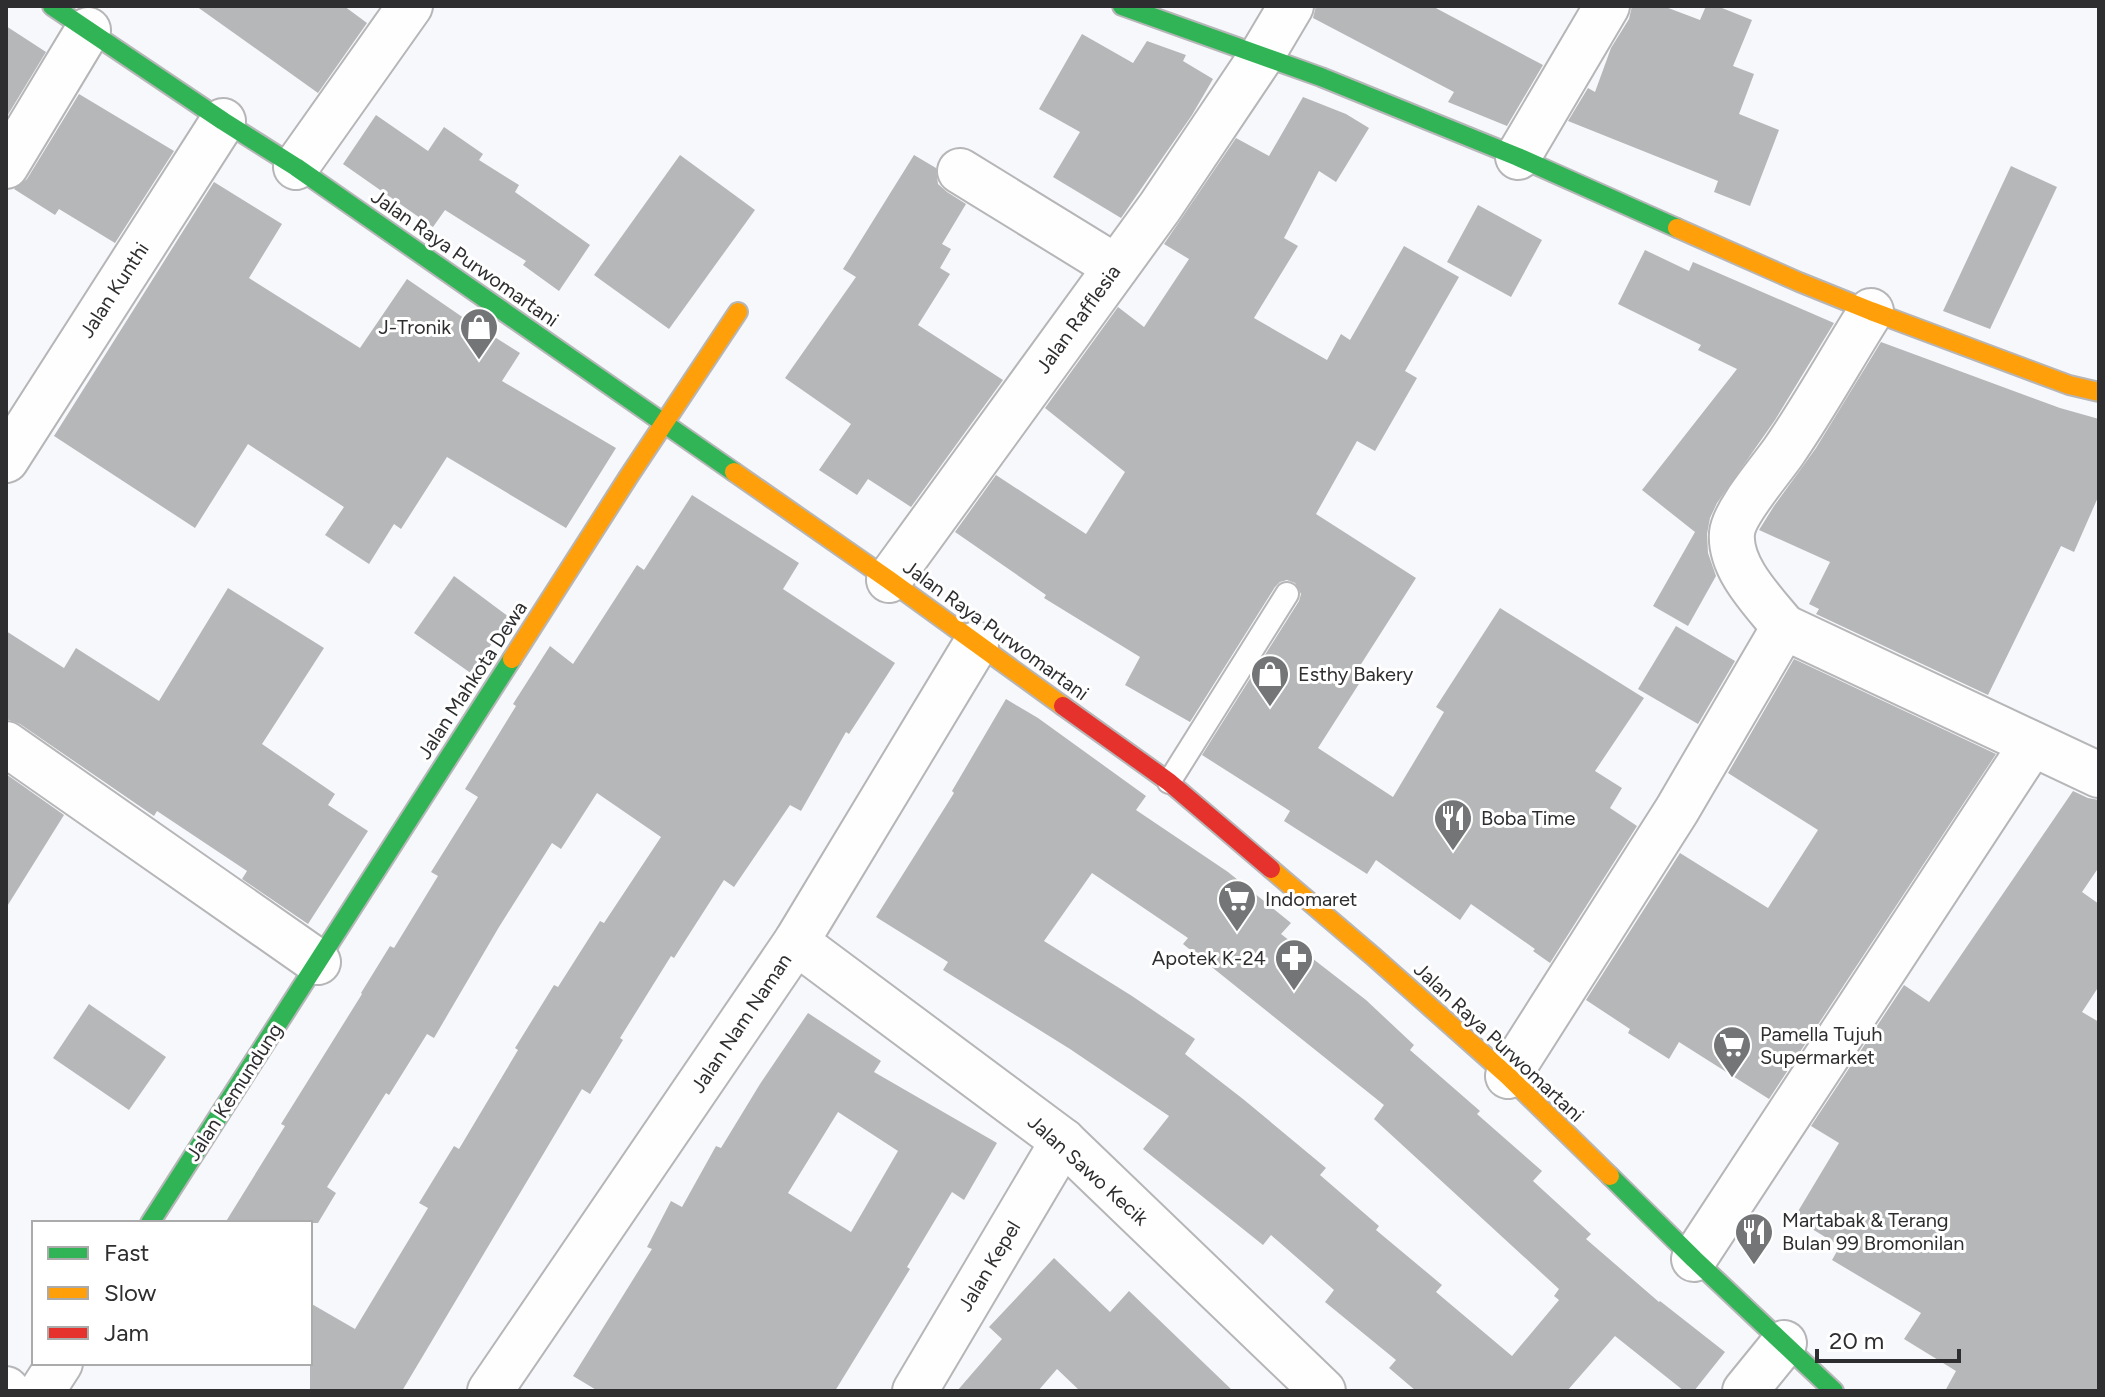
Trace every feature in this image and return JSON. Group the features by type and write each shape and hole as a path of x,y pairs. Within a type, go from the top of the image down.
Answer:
{"street":[{"name":"Jalan Raya Purwomartani","path":"52,6 296,167 889,580 1169,782 1508,1076 1834,1391"},
{"path":"296,167 410,6"},
{"path":"1122,6 1321,77 1518,157 1871,311 2069,385 2099,392"},
{"name":"Jalan Rafflesia","path":"889,580 1160,207 1262,55 1291,6"},
{"path":"1518,157 1607,6"},
{"path":"6,166 88,30"},
{"name":"Jalan Kunthi","path":"6,460 223,121"},
{"path":"960,171 1116,267"},
{"path":"1871,311 1785,450 1756,487 1732,530 1733,550 1746,580 1784,627 2099,775"},
{"name":"Jalan Mahkota Dewa","path":"318,962 738,312"},
{"path":"1508,1076 1677,810 1784,627"},
{"name":"Jalan Nam Naman","path":"490,1391 796,942 976,644"},
{"path":"6,744 318,962"},
{"path":"1694,1259 2032,744"},
{"name":"Jalan Sawo Kecik","path":"796,942 1063,1141 1323,1391"},
{"name":"Jalan Kemundung","path":"151,1221 318,962"},
{"name":"Jalan Kepel","path":"915,1391 1063,1141"},
{"path":"1745,1391 1784,1343"},
{"path":"42,1391 59,1365"}],"lane":[{"path":"1169,782 1287,594"}],"building":[{"path":"196,6 344,6 367,23 318,93"},
{"path":"1316,6 1432,6 1543,65 1507,126 1448,102 1454,92 1313,18"},
{"path":"1632,6 1663,6 1700,20 1706,6 1717,6 1752,20 1733,66 1754,74 1739,114 1779,130 1750,206 1714,192 1718,181 1568,121 1588,88 1595,92 1611,48 1629,19"},
{"path":"6,26 46,52 6,118"},
{"path":"1082,34 1133,63 1147,41 1186,55 1183,61 1213,79 1121,218 1053,177 1080,132 1039,109"},
{"path":"79,94 174,151 115,243 59,209 55,215 14,189 27,179"},
{"path":"1303,97 1346,114 1369,128 1336,182 1319,171 1284,238 1298,246 1254,318 1327,360 1341,334 1350,340 1404,246 1459,277 1405,371 1417,378 1375,451 1357,441 1316,514 1416,578 1356,672 1364,676 1318,748 1393,797 1444,712 1436,707 1500,608 1644,698 1595,771 1622,788 1610,808 1637,826 1550,963 1471,904 1460,920 1376,860 1367,874 1284,821 1290,811 1202,755 1299,601 1301,594 1295,583 1287,580 1275,587 1190,722 1125,685 1140,657 1044,598 1046,595 955,532 996,475 1086,534 1125,472 1045,408 1118,307 1144,327 1189,259 1164,244 1236,138 1269,156"},
{"path":"376,115 428,151 444,127 483,154 479,160 519,185 515,192 590,245 559,291 523,265 526,261 445,210 433,227 343,164"},
{"path":"680,155 755,210 669,329 594,275"},
{"path":"914,155 936,168 938,184 966,204 942,244 951,249 940,268 950,274 918,325 1003,380 911,507 868,479 857,495 819,470 851,424 785,378 856,277 843,269"},
{"path":"2011,166 2057,187 1990,329 1943,311"},
{"path":"214,182 282,224 249,278 360,348 407,279 520,353 502,381 616,448 566,528 447,457 401,529 394,524 369,564 325,535 344,507 248,444 195,528 54,436"},
{"path":"1478,205 1542,240 1511,297 1447,262"},
{"path":"1645,250 1689,271 1693,262 1834,323 1775,420 1717,503 1707,534 1708,553 1716,576 1688,626 1653,606 1695,532 1642,490 1737,369 1698,350 1701,345 1618,304"},
{"path":"1881,342 2060,408 2099,419 2099,495 2074,552 2061,546 1988,695 1816,614 1819,609 1809,604 1830,562 1759,530 1816,448"},
{"path":"692,495 799,563 783,589 895,663 849,734 846,732 801,811 790,805 734,887 724,880 674,958 671,956 620,1038 623,1040 590,1094 582,1089 402,1391 310,1391 312,1304 355,1329 428,1208 419,1203 454,1146 459,1149 554,985 558,987 600,921 604,923 661,837 597,793 561,849 552,843 434,1038 427,1034 389,1095 386,1093 327,1187 336,1193 318,1223 226,1221 361,993 390,946 394,948 438,876 431,872 478,797 465,789 550,646 573,664 637,565 644,570"},
{"path":"454,576 509,617 472,674 414,633"},
{"path":"228,588 324,648 262,744 335,794 328,805 368,831 308,924 242,879 247,871 157,811 154,816 20,724 6,719 6,631 64,668 76,648 159,701"},
{"path":"1676,626 1735,661 1698,724 1638,689"},
{"path":"1794,659 1996,754 1769,1099 1679,1042 1669,1059 1628,1033 1630,1029 1586,1000 1680,853 1768,908 1818,830 1728,773"},
{"path":"1006,699 1038,718 1146,796 1136,810 1228,872 1291,923 1281,934 1366,1000 1414,1045 1410,1050 1542,1171 1533,1181 1591,1234 1586,1239 1659,1302 1725,1352 1694,1391 1684,1391 1615,1336 1567,1391 1416,1391 1389,1368 1396,1360 1325,1302 1334,1290 1271,1235 1263,1245 1143,1149 1169,1116 1070,1049 943,970 948,962 876,917 954,793 952,791","holes":["1092,873 1188,938 1183,944 1384,1105 1374,1119 1559,1289 1554,1296 1559,1300 1512,1356 1436,1292 1442,1285 1376,1230 1379,1226 1320,1175 1326,1168 1185,1054 1195,1039 1044,941"]},
{"path":"6,774 64,815 6,908"},
{"path":"2073,791 2099,800 2099,867 2082,892 2099,904 2099,986 2082,1012 2099,1022 2099,1391 1945,1391 1956,1371 1904,1339 1921,1313 1832,1260 1840,1246 1794,1218 1839,1143 1811,1126 1904,985 1929,1002"},
{"path":"89,1004 166,1057 129,1110 53,1058"},
{"path":"808,1013 881,1061 874,1072 997,1143 964,1200 952,1192 907,1267 910,1269 835,1391 598,1391 573,1376 652,1249 647,1247 671,1201 682,1207 716,1146 721,1148","holes":["838,1112 898,1151 851,1232 788,1193"]},
{"path":"1054,1258 1110,1312 1129,1291 1233,1391 1080,1391 1057,1369 1038,1391 957,1391 1002,1339 989,1327"}],"traffic: fast":[{"path":"52,6 296,167 734,472"},
{"path":"1122,6 1321,77 1518,157 1677,228"},
{"path":"151,1221 512,659"},
{"path":"1610,1176 1834,1391"}],"traffic: slow":[{"path":"1677,228 1871,311 2069,385 2099,392"},
{"path":"512,659 738,312"},
{"path":"734,472 1063,706"},
{"path":"1271,869 1508,1076 1610,1176"}],"traffic: jam":[{"path":"1063,706 1169,782 1271,869"}],"place":[{"name":"J-Tronik","path":"479,361"},
{"name":"Esthy Bakery","path":"1270,708"},
{"name":"Boba Time","path":"1453,852"},
{"name":"Indomaret","path":"1237,933"},
{"name":"Apotek K-24","path":"1294,992"},
{"name":"Pamella Tujuh Supermarket","path":"1732,1079"},
{"name":"Martabak & Terang Bulan 99 Bromonilan","path":"1754,1266"}]}
